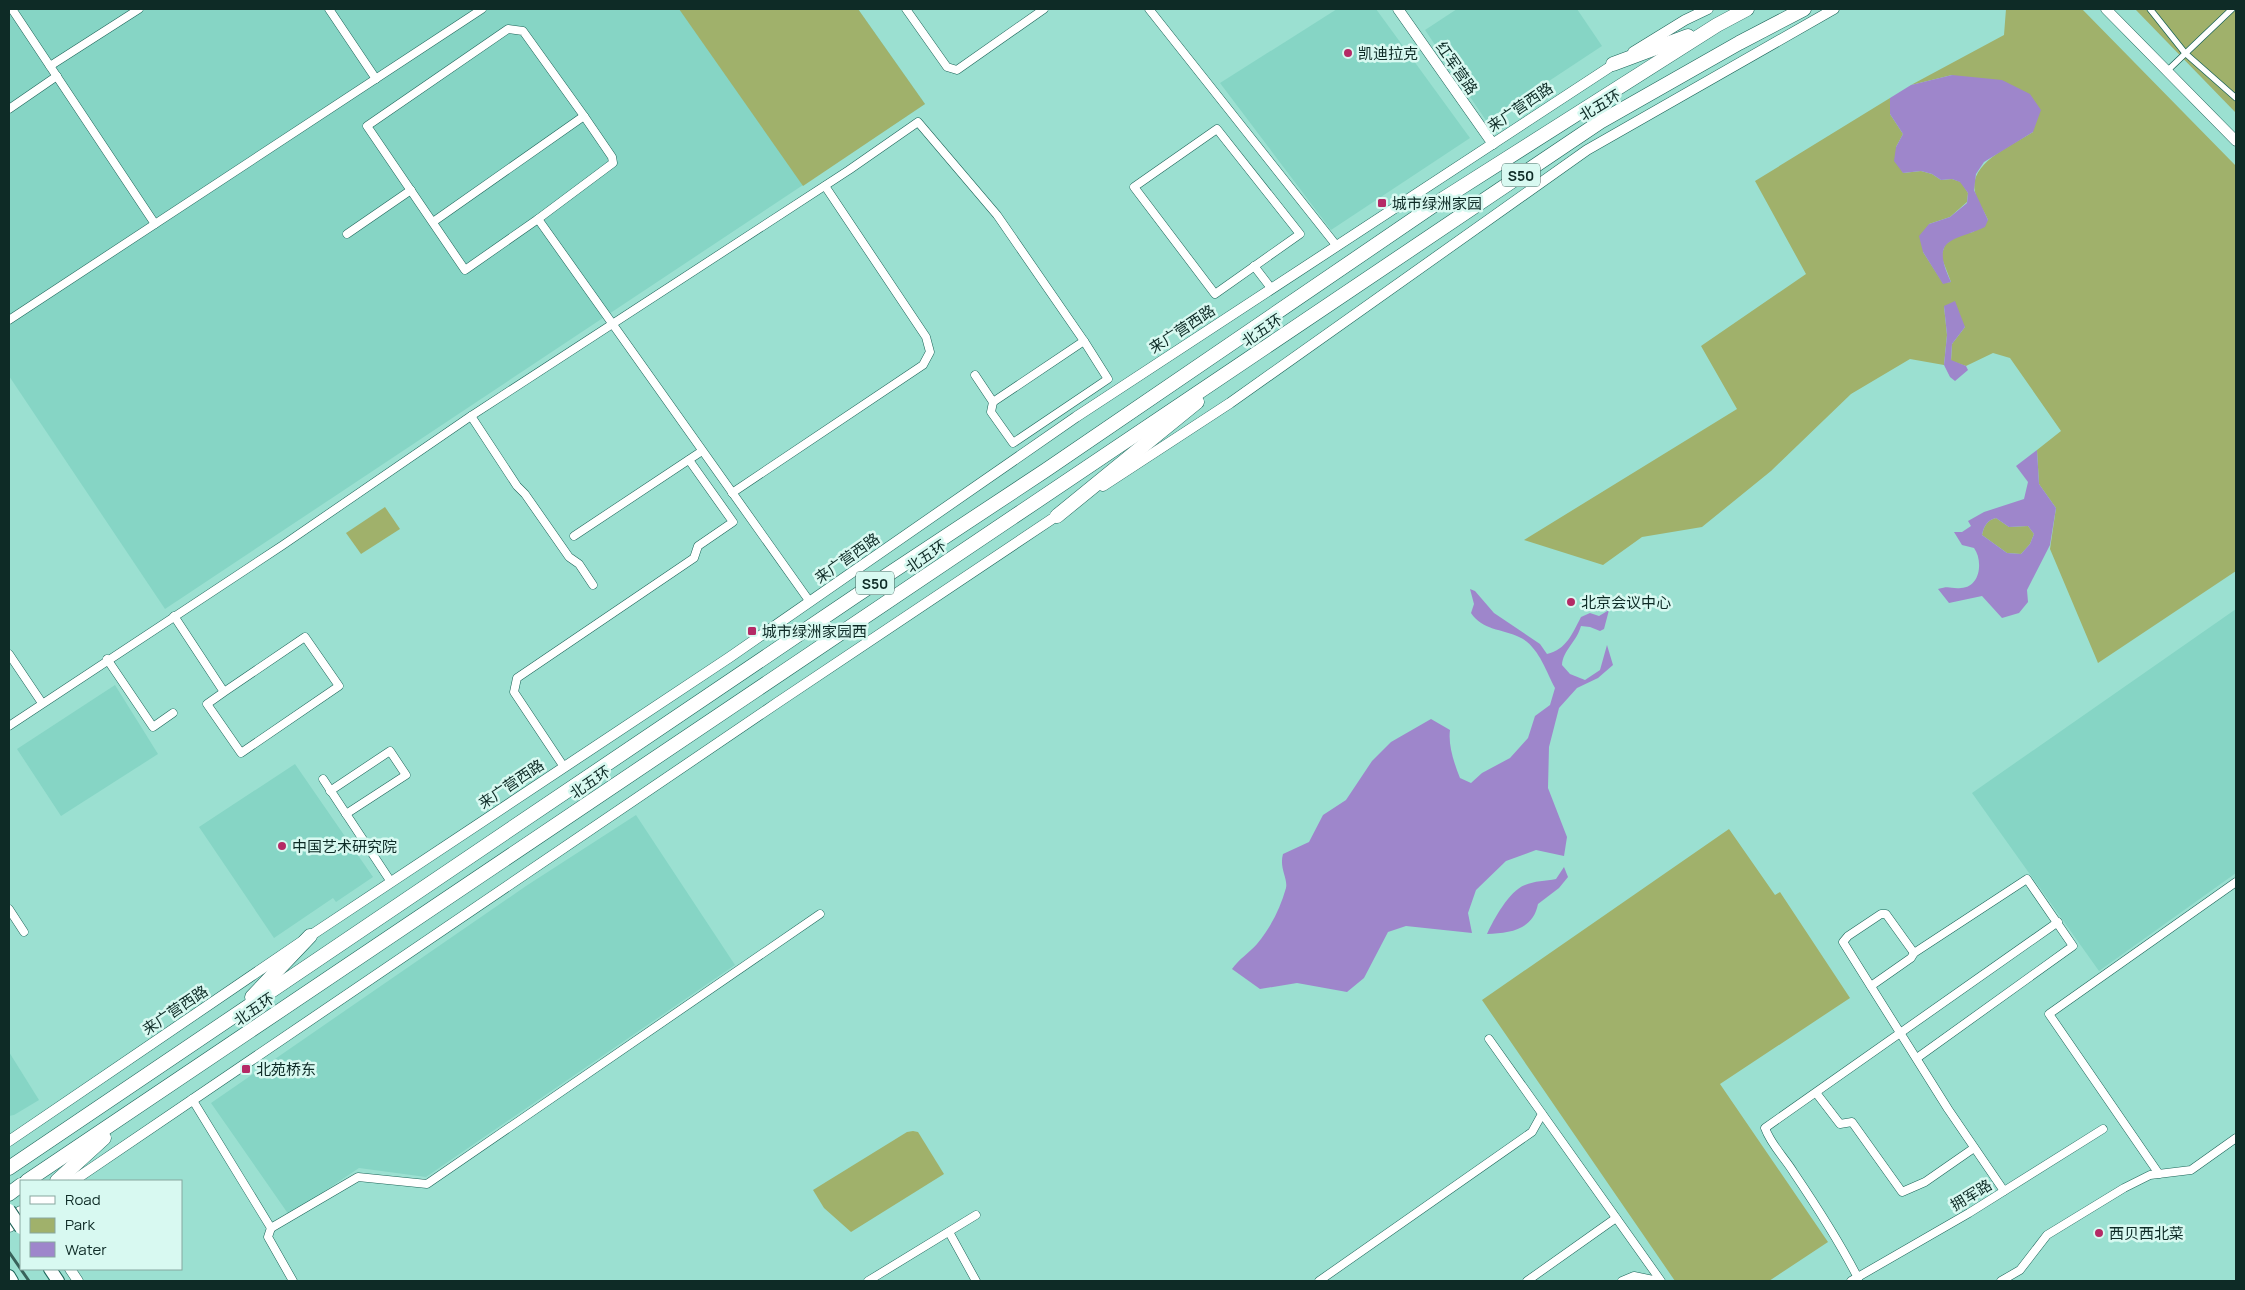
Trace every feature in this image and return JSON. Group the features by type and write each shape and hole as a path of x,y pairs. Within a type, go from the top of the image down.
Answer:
{"highway":[{"name":"北五环","path":"9,1168 1046,470 1443,199 1717,25 1747,9"},
{"name":"北五环","path":"29,1180 1600,122 1739,43 1804,9"},
{"path":"1613,64 1717,25"},
{"path":"1056,516 1156,437 1249,358"},
{"path":"234,1016 310,936"},
{"path":"58,1180 140,1106"},
{"path":"9,1194 20,1186"},
{"path":"9,1226 20,1214"}],"main road":[{"path":"9,1210 20,1226"},
{"path":"51,1270 58,1281"},
{"path":"9,1276 12,1281"}],"street":[{"path":"12,9 155,224"},
{"path":"50,66 139,9"},
{"path":"329,9 376,79"},
{"path":"9,320 482,9"},
{"path":"906,9 947,67 957,70 1044,9"},
{"path":"1150,9 1336,245"},
{"name":"红军营路","path":"1398,9 1493,144"},
{"name":"来广营西路","path":"9,1141 310,936 810,602 1062,427 1336,245 1493,144 1558,99 1685,20 1708,9"},
{"path":"74,1180 1056,516 1230,403 1587,150 1834,9"},
{"path":"2106,9 2236,140"},
{"path":"2150,9 2185,53 2236,98"},
{"path":"2167,70 2232,9"},
{"path":"508,29 523,31 584,116 612,157 613,163 465,270 367,126 508,29"},
{"path":"9,109 57,76"},
{"path":"433,222 584,116"},
{"path":"9,726 107,659 283,545 471,416 825,186 918,122 997,214 1084,340 1108,379 1013,443 991,412 993,402 1084,340"},
{"path":"1217,129 1300,234 1254,266 1215,294 1134,187 1217,129"},
{"path":"732,493 923,365 930,352 926,337 825,186"},
{"path":"347,234 410,190"},
{"path":"538,219 810,602"},
{"path":"1254,266 1271,288"},
{"path":"975,375 993,402"},
{"path":"1054,415 1062,427"},
{"path":"471,416 517,486 525,494 569,557 579,564 593,585"},
{"path":"574,536 702,451"},
{"path":"689,460 733,522"},
{"path":"564,767 514,692 517,678 694,558 698,546 746,513"},
{"path":"174,616 224,692"},
{"path":"305,637 338,686 241,753 207,704 224,692 305,637"},
{"path":"9,654 42,703"},
{"path":"107,659 153,727 173,713"},
{"path":"330,790 390,751 406,775 346,814"},
{"path":"323,779 391,882"},
{"path":"1871,986 1911,958 1914,953 2027,880 2058,922 2073,946 1917,1058"},
{"path":"2159,1174 2049,1014 2236,882"},
{"path":"9,909 24,932"},
{"path":"293,1281 268,1237 271,1228 358,1177 426,1184 820,914"},
{"path":"1914,953 1886,914 1881,914 1842,942 1899,1034 1917,1058 1974,1148 2004,1191"},
{"path":"1853,1280 1836,1236 1790,1165 1768,1137 1765,1128 1817,1094 1822,1088 2058,922"},
{"path":"1489,1039 1660,1281"},
{"path":"1817,1094 1840,1124 1852,1122 1902,1192 1925,1182 1974,1148"},
{"path":"192,1099 271,1228"},
{"path":"1320,1281 1532,1132 1542,1114"},
{"name":"拥军路","path":"1853,1280 2004,1191 2103,1129"},
{"path":"2001,1281 2020,1270 2047,1235 2124,1188 2150,1175 2191,1170 2236,1138"},
{"path":"868,1281 976,1215"},
{"path":"1527,1281 1616,1218"},
{"path":"9,1226 20,1219"},
{"path":"948,1232 976,1281"},
{"path":"71,1270 78,1281"},
{"path":"1622,1281 1634,1276 1660,1281"}],"shaded area":[{"path":"9,9 858,9 925,104 165,609 9,376"},
{"path":"1337,9 1376,9 1470,138 1331,230 1220,83"},
{"path":"1457,9 1577,9 1602,46 1487,122 1425,30"},
{"path":"2236,609 2236,873 2099,971 1972,793"},
{"path":"115,685 158,754 61,816 17,749"},
{"name":"中国艺术研究院","path":"295,764 373,877 336,902 333,898 274,938 199,827"},
{"path":"636,815 735,965 426,1177 359,1168 289,1215 211,1103 526,886"},
{"path":"9,1052 39,1100 9,1116"}],"green space":[{"path":"679,9 858,9 925,104 803,186"},
{"path":"2006,9 2082,9 2236,166 2236,571 2098,663 2050,549 2056,508 2039,484 2037,450 2061,431 2010,358 1993,353 1966,366 1951,361 1952,344 1965,327 1944,306 1947,335 1944,365 1910,359 1851,394 1771,471 1702,527 1642,537 1603,565 1524,540 1737,409 1701,346 1806,274 1755,181 1890,98 1890,114 1903,134 1896,147 1903,173 1921,171 1932,174 1941,180 1952,179 1961,182 1968,193 1967,202 1950,217 1929,224 1923,252 1943,283 1951,282 1941,256 1945,245 1956,236 1973,232 1988,220 1975,192 1978,172 1994,156 2033,132 1952,75 1911,85 2004,35"},
{"path":"2135,9 2236,9 2236,113"},
{"path":"385,507 400,529 361,554 346,533"},
{"path":"1996,518 2009,527 2028,526 2034,534 2030,544 2021,554 2007,553 1982,535 1986,524"},
{"path":"1729,829 1775,895 1780,892 1850,998 1720,1084 1828,1242 1769,1281 1675,1281 1482,1000"},
{"path":"907,1132 918,1132 944,1174 851,1232 824,1208 813,1190"}],"water":[{"path":"1952,75 2002,80 2030,94 2041,110 2033,132 1984,162 1976,174 1974,190 1988,220 1985,227 1948,243 1944,249 1943,257 1951,282 1943,284 1923,252 1919,236 1929,224 1950,217 1967,203 1968,193 1960,182 1952,179 1941,180 1932,174 1921,171 1903,173 1894,161 1896,147 1903,134 1890,114 1890,98 1911,85"},
{"path":"1955,301 1965,327 1952,344 1951,360 1966,366 1968,370 1955,381 1950,377 1944,365 1947,335 1944,306"},
{"path":"2037,450 2039,484 2056,508 2050,545 2027,590 2028,602 2019,613 2002,618 1982,596 1949,603 1938,589 1945,587 1961,588 1973,583 1979,566 1977,553 1974,548 1962,545 1954,532 1962,532 1971,526 1968,521 1984,512 2024,499 2028,482 2016,466","holes":["1996,518 2009,527 2028,526 2034,534 2030,544 2021,554 2007,553 1982,535 1986,524"]},
{"path":"1470,589 1475,591 1494,613 1540,644 1547,654 1554,652 1564,645 1572,635 1581,617 1590,613 1599,616 1609,610 1604,629 1600,631 1581,626 1567,651 1562,665 1570,674 1585,680 1600,670 1607,645 1613,665 1598,678 1577,688 1559,708 1549,747 1548,788 1567,837 1564,856 1536,850 1506,861 1476,890 1468,913 1472,933 1406,926 1388,932 1364,978 1347,992 1297,983 1260,989 1232,969 1257,944 1267,931 1278,910 1286,888 1282,864 1283,854 1309,842 1323,815 1346,800 1372,761 1391,742 1431,719 1450,730 1451,748 1460,778 1471,783 1482,773 1510,758 1528,738 1535,716 1550,705 1555,688 1536,652 1526,641 1519,637 1487,626 1476,619 1471,613 1474,604"},
{"path":"1564,867 1568,877 1559,888 1538,904 1531,920 1526,925 1504,933 1487,934 1498,913 1513,893 1529,884 1556,879"}],"railway":[{"path":"9,1252 20,1268"},
{"path":"21,1270 29,1281"}],"place":[{"name":"凯迪拉克","path":"1348,53"},
{"name":"城市绿洲家园","path":"1382,203"},
{"name":"北京会议中心","path":"1571,602"},
{"name":"城市绿洲家园西","path":"752,631"},
{"name":"中国艺术研究院","path":"282,846"},
{"name":"北苑桥东","path":"246,1069"},
{"name":"西贝西北菜","path":"2099,1233"}]}
